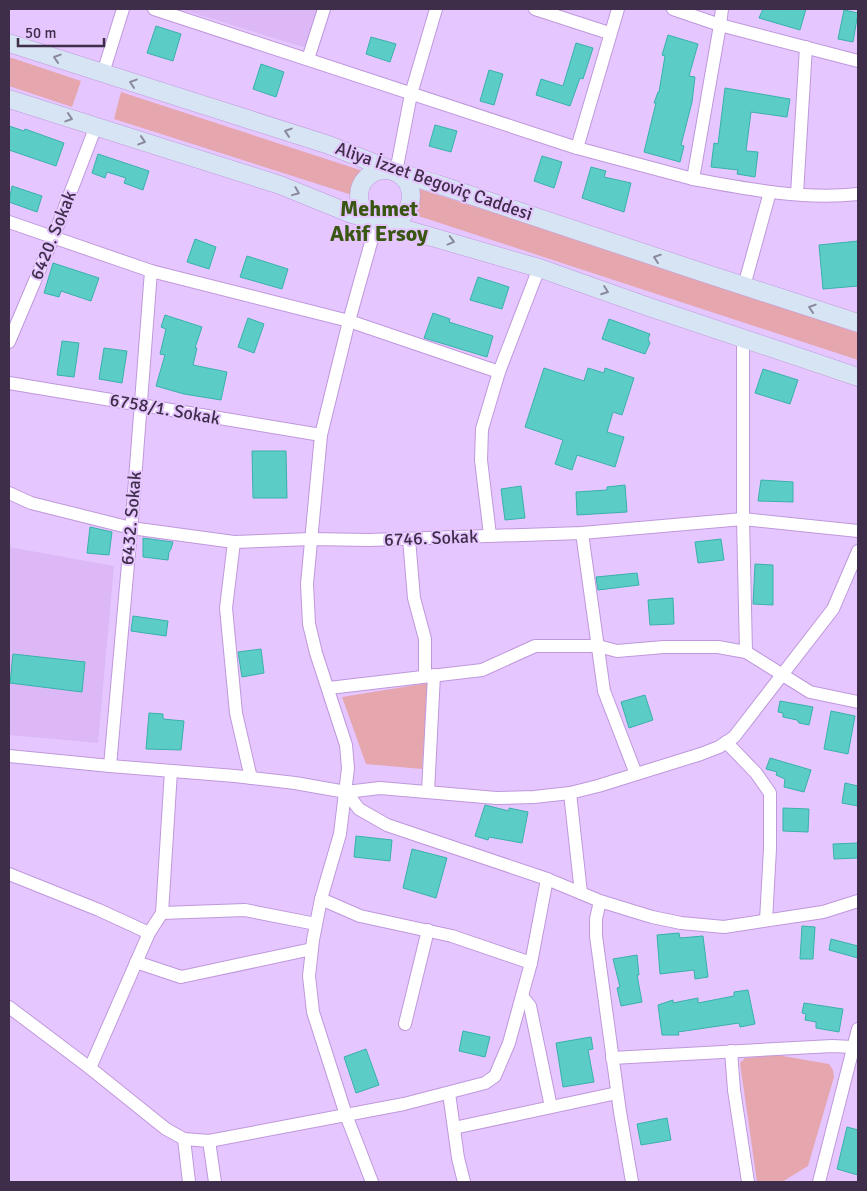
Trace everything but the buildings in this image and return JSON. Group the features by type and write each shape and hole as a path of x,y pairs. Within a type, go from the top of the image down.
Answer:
{"main road":[{"name":"Aliya İzzet Begoviç Caddesi","path":"9,43 329,144 396,172 858,323"},
{"path":"9,99 280,185 349,213 539,268 858,377"},
{"path":"379,170 396,172 408,184 411,192 411,201 408,209 402,216 386,222 378,221 370,217 360,204 360,187 365,179 379,170"}],"street":[{"path":"103,73 123,9"},
{"path":"154,9 577,148 693,179 770,192 837,196 858,194"},
{"path":"308,59 324,9"},
{"path":"396,172 411,94 436,9"},
{"path":"535,9 609,33"},
{"path":"577,148 609,33 618,9"},
{"path":"673,9 720,25 858,61"},
{"path":"693,179 722,9"},
{"path":"797,194 806,48"},
{"name":"6420. Sokak","path":"9,342 53,238 96,126"},
{"path":"744,286 770,192"},
{"path":"372,1182 346,1115 313,1012 310,976 312,949 321,899 340,834 348,768 346,744 316,653 309,624 307,584 321,435 349,321 378,221"},
{"path":"9,222 151,270 349,321 499,372"},
{"path":"490,535 481,460 482,429 499,372 539,268"},
{"name":"6432. Sokak","path":"110,766 151,270"},
{"path":"743,338 746,652"},
{"name":"6758/1. Sokak","path":"9,383 321,435"},
{"name":"6746. Sokak","path":"9,493 31,503 131,528 234,542 311,539 409,539 582,533 744,519 858,532"},
{"path":"582,533 604,691 636,774"},
{"path":"409,539 414,598 425,639 429,675 428,792"},
{"path":"234,542 226,608 236,713 251,778"},
{"path":"9,756 251,778 346,792 380,788 496,798 534,797 570,793 687,759 734,737 784,675 833,609 858,551"},
{"path":"329,688 482,670 535,646 598,646 617,651 664,647 718,647 746,652 810,692 858,702"},
{"path":"726,742 756,773 770,793 770,849 766,920"},
{"path":"90,1068 149,933 162,913 171,771"},
{"path":"346,792 359,809 388,824 547,879 600,901 652,917 702,925 724,926 823,912 858,900"},
{"path":"570,793 581,893"},
{"path":"9,874 100,910 149,933"},
{"path":"9,1007 90,1068 166,1129 184,1139 209,1142 449,1093 485,1083 495,1076 509,1044 531,963 547,879"},
{"path":"321,899 360,916 452,936 531,963"},
{"path":"600,901 596,919 596,936 617,1093 632,1182"},
{"path":"162,913 245,910 316,924"},
{"path":"405,1024 428,930"},
{"path":"136,962 181,977 312,949"},
{"path":"522,996 530,1006 551,1107"},
{"path":"819,1182 858,1029"},
{"path":"612,1058 832,1046 853,1047"},
{"path":"731,1051 734,1090 748,1182"},
{"path":"449,1093 458,1158 464,1182"},
{"path":"454,1128 617,1093"},
{"path":"184,1139 189,1182"},
{"path":"209,1142 215,1182"}],"shaded area":[{"path":"180,9 318,9 306,48"},
{"path":"9,57 81,81 72,107 9,86"},
{"path":"121,92 363,171 352,195 114,119"},
{"path":"407,185 684,274 858,333 858,360 400,210"},
{"path":"9,547 114,566 98,743 9,735"},
{"path":"428,683 422,769 366,764 342,697"},
{"path":"777,1055 829,1064 833,1070 834,1077 808,1166 782,1182 757,1182 740,1063 745,1058"}],"district":[{"name":"Mehmet Akif Ersoy","path":"379,220"}]}
